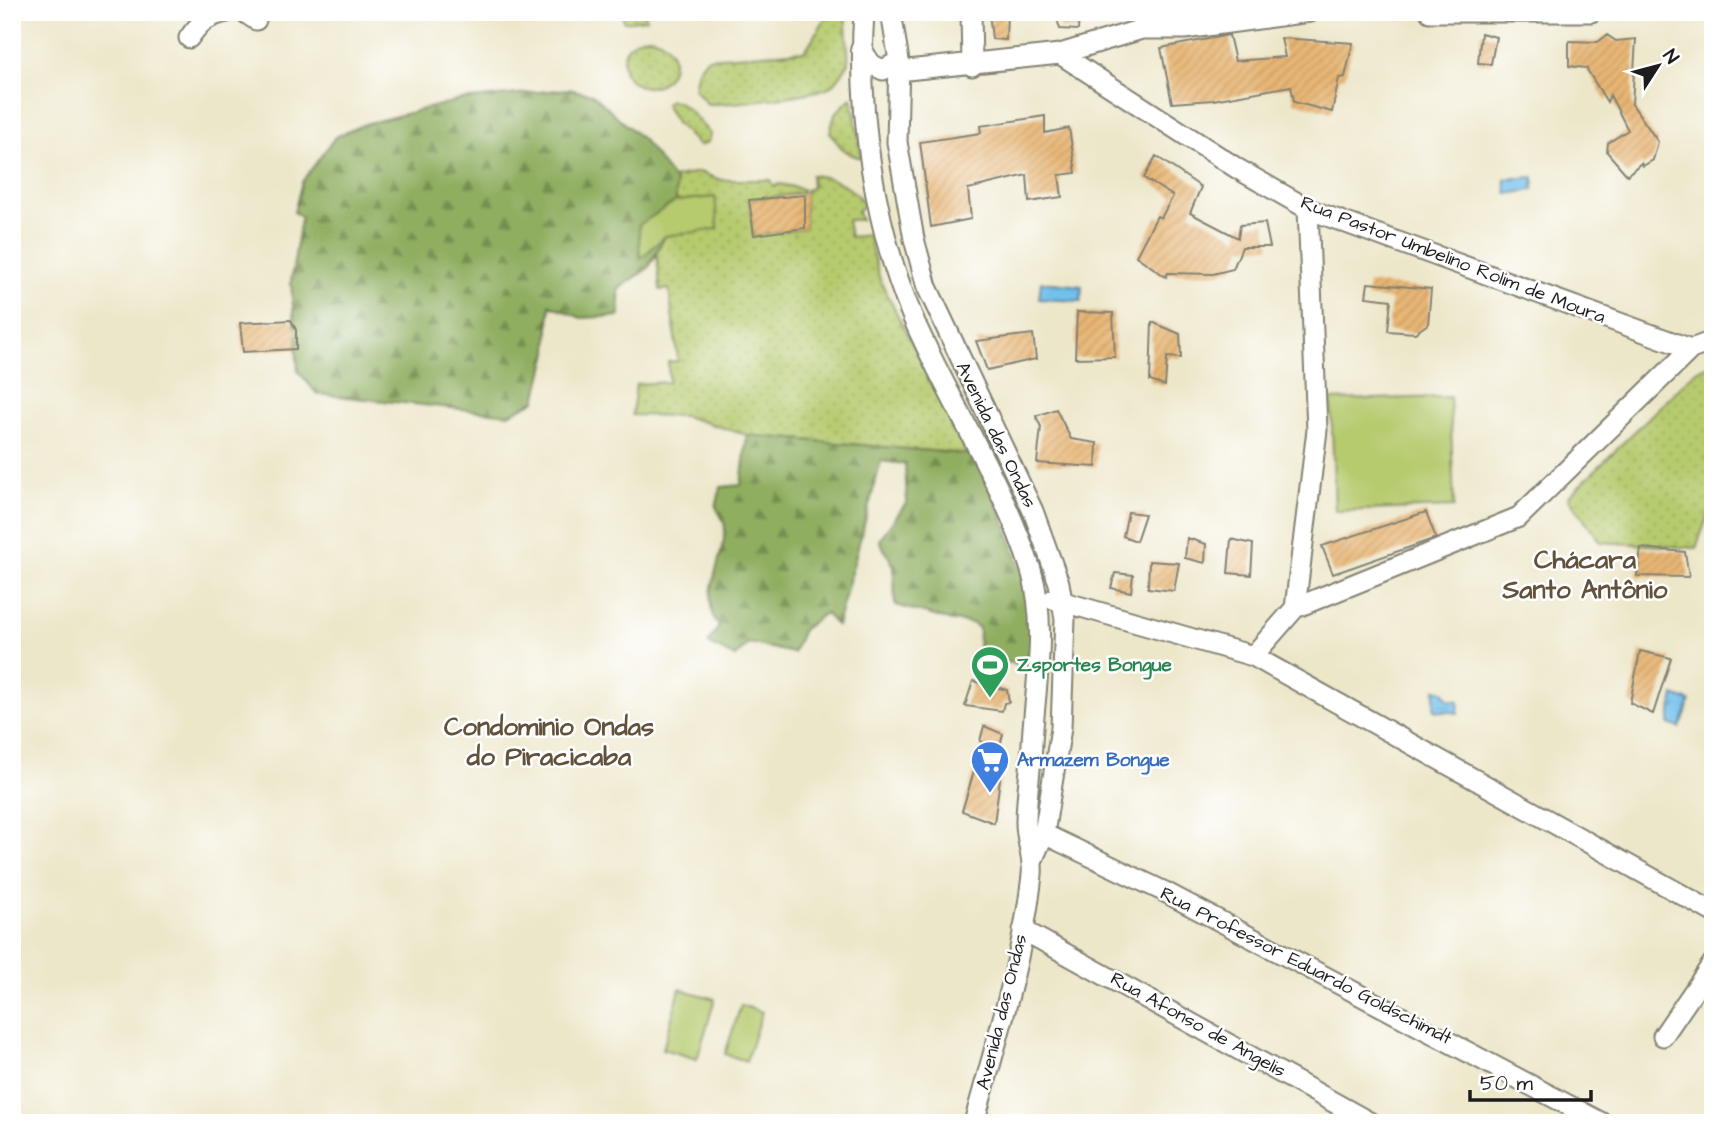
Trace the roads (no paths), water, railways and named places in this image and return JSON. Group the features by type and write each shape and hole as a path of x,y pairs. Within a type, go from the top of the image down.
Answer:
{"street":[{"path":"188,38 200,23 211,15 227,12"},
{"name":"Avenida das Ondas","path":"864,12 862,80 872,176 891,259 914,319 1015,528 1036,592 1039,644 1032,771 1026,825 1033,859"},
{"name":"Avenida das Ondas","path":"891,12 899,66 897,142 914,239 927,287 1034,511 1051,557 1065,619 1065,672 1044,834 1033,859 1023,930 974,1123"},
{"path":"971,12 972,66"},
{"path":"861,48 871,64 883,69 899,66 972,66 1006,58 1060,54 1142,21 1184,29 1310,12"},
{"path":"1430,12 1591,12"},
{"name":"Rua Pastor Umbelino Rolim de Moura","path":"1060,54 1238,169 1307,209 1691,349"},
{"path":"862,80 872,103 879,103 888,113 900,164"},
{"path":"1295,608 1317,429 1307,209"},
{"path":"1253,656 1295,608 1519,517 1691,349 1712,341"},
{"path":"1036,592 1062,603 1253,656 1713,912"},
{"path":"1032,741 1057,748"},
{"path":"1032,771 1052,775"},
{"name":"Rua Professor Eduardo Goldschimdt","path":"1044,834 1163,891 1602,1123"},
{"name":"Rua Afonso de Angelis","path":"1023,930 1371,1123"},
{"path":"1663,1036 1713,963"}],"water":[{"path":"1534,177 1533,190 1507,194 1505,179"},
{"path":"1041,282 1082,286 1081,301 1039,299"},
{"path":"1435,689 1443,691 1448,700 1459,701 1458,713 1434,710"},
{"path":"1674,695 1690,701 1680,728 1669,724"}],"place":[{"name":"Zsportes Bongue","path":"990,699"},
{"name":"Armazem Bongue","path":"990,794"}],"district":[{"name":"Chácara Santo Antônio","path":"1585,575"},
{"name":"Condominio Ondas do Piracicaba","path":"549,742"}]}
